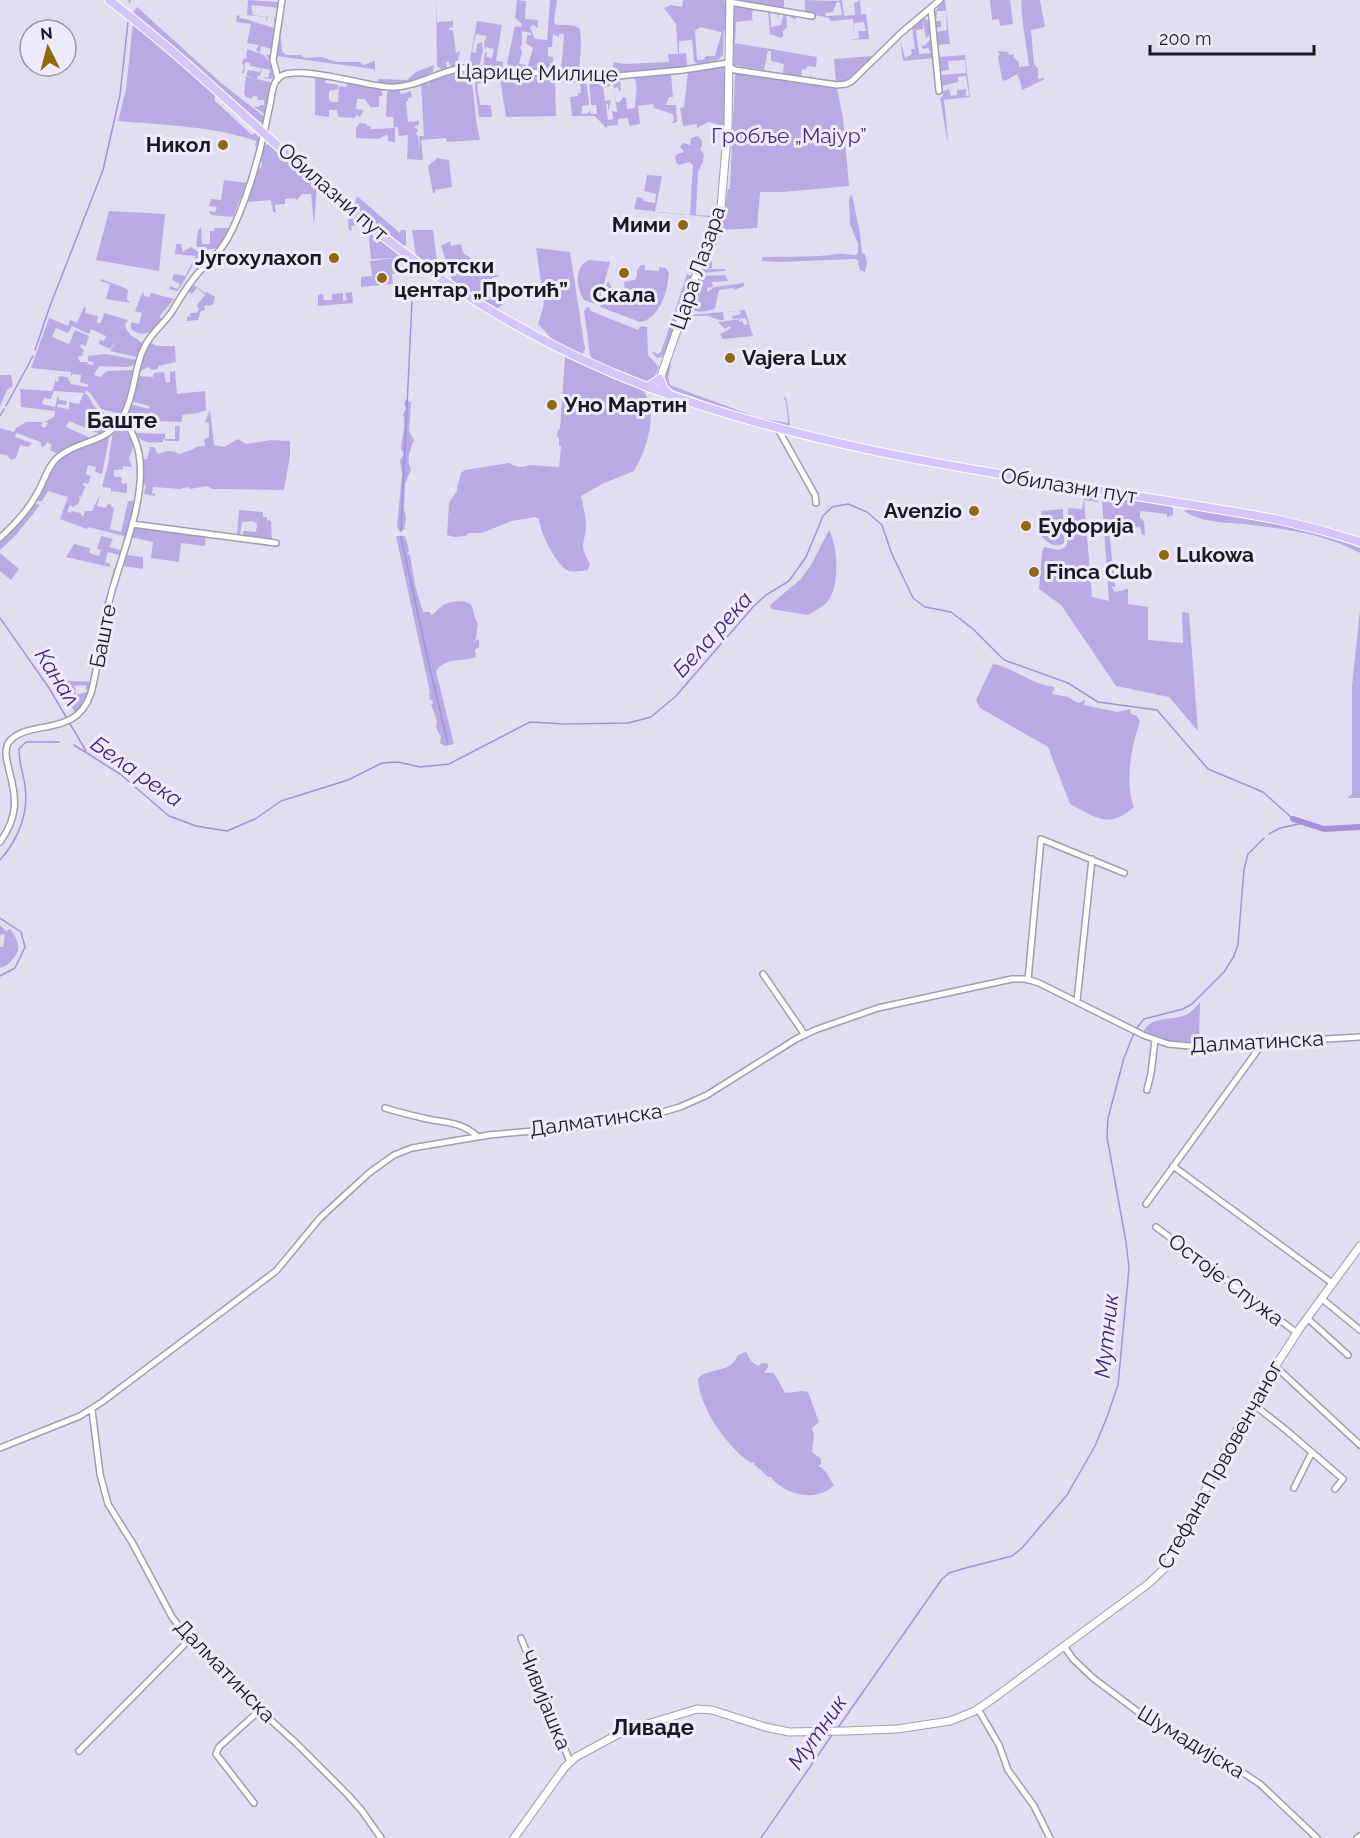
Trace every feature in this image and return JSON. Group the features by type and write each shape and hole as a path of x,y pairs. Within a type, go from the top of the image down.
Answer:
{"main road":[{"name":"Обилазни пут","path":"110,0 181,58 396,246 445,282 526,331 647,387 778,429 831,442 924,461 1283,521 1360,542"},
{"path":"647,387 660,380 670,395"}],"street":[{"path":"0,538 25,512 36,496 50,467 61,455 103,436 124,416 142,350 173,310 193,279 221,252 248,190 278,79 273,60 282,0"},
{"path":"728,64 735,70 837,85 846,84 865,70 901,33 940,0"},
{"path":"730,1 812,16"},
{"name":"Цара Лазара","path":"657,391 698,268 720,219 727,161 730,1"},
{"path":"931,8 939,91"},
{"name":"Царице Милице","path":"278,79 290,74 305,74 390,87 407,85 449,70 463,68 606,77 728,64"},
{"name":"Баште","path":"0,842 8,830 15,805 15,791 6,756 8,743 18,735 63,724 86,705 91,693 108,604 132,524 141,468 136,442 124,416"},
{"path":"778,429 815,495 816,503"},
{"path":"132,524 276,543"},
{"path":"1028,980 1041,839 1124,873"},
{"path":"1077,1001 1092,859"},
{"path":"763,974 804,1035"},
{"name":"Далматинска","path":"0,1448 92,1410 276,1271 320,1218 384,1161 412,1148 477,1137 622,1121 652,1115 680,1107 707,1095 804,1035 878,1008 1012,979 1028,980 1077,1001 1141,1034 1168,1044 1201,1047 1265,1040 1360,1037"},
{"path":"1147,1090 1155,1040"},
{"path":"1146,1204 1265,1040"},
{"path":"386,1108 423,1119 458,1124 469,1129 477,1137"},
{"path":"1173,1166 1332,1283"},
{"name":"Остоје Спужа","path":"1156,1227 1297,1333"},
{"name":"Стефана Првовенчаног","path":"514,1838 570,1762 606,1739 624,1731 697,1709 712,1710 765,1727 789,1731 840,1732 897,1729 933,1724 950,1721 978,1709 1148,1584 1165,1568 1226,1451 1275,1366 1332,1283 1357,1255 1360,1246"},
{"path":"1321,1298 1360,1330"},
{"path":"1307,1318 1348,1355"},
{"path":"1275,1366 1360,1445"},
{"path":"1252,1404 1343,1479 1335,1489"},
{"name":"Далматинска","path":"92,1410 100,1474 108,1504 133,1544 172,1617 241,1694 348,1795 381,1838"},
{"path":"1294,1488 1312,1452"},
{"name":"Чивијашка","path":"521,1638 570,1762"},
{"path":"79,1751 190,1639"},
{"name":"Шумадијска","path":"1064,1646 1073,1659 1093,1678 1141,1714 1201,1745 1260,1784 1317,1838"},
{"path":"978,1709 999,1745 1008,1770 1034,1806 1050,1838"},
{"path":"254,1803 216,1754 219,1747 260,1710"}],"green space":[{"path":"248,0 280,2 280,8 251,5 253,15 277,18 277,24 274,23 274,18 268,17 266,22 266,17 247,15"},
{"path":"436,0 437,22 453,21 453,27 449,30 453,30 456,53 460,51 457,66 451,66 446,62 447,68 441,69 437,66"},
{"path":"517,0 526,1 525,19 538,20 538,28 533,25 530,27 535,39 547,40 550,0 557,0 555,24 580,29 579,73 561,72 564,34 559,34 559,37 553,34 552,47 548,47 548,56 553,57 552,72 531,70 528,65 533,48 526,43 527,35 531,33 522,31 520,47 522,52 519,64 526,65 526,69 511,69 507,63 515,26 521,27 522,24 515,18"},
{"path":"683,0 724,0 729,13 734,5 754,7 753,20 736,22 735,43 817,57 816,67 807,66 806,70 802,69 801,76 808,78 783,74 784,64 771,61 771,51 768,51 764,70 732,65 730,26 724,31 723,55 718,60 697,64 694,61 692,40 679,41 679,54 686,53 687,66 640,72 589,73 592,70 612,71 614,62 624,64 669,62 668,54 678,54 676,24 664,8 671,5 682,7","holes":["700,27 721,32 715,56 706,56 703,60 697,60 695,31"]},
{"path":"734,0 784,0 784,9 805,13 805,0 842,0 844,16 855,15 854,3 860,0 861,14 866,14 869,39 851,40 859,38 858,31 866,31 864,22 854,23 854,35 853,19 830,21 825,17","holes":["837,1 840,3 842,15 826,16 825,13 833,12"]},
{"path":"945,0 950,44 937,45 936,32 947,30 946,11 937,11 936,21 941,21 941,27 935,28 937,10"},
{"path":"990,0 1010,0 1013,24 1000,26 999,19 992,20"},
{"path":"1022,0 1040,0 1045,27 1031,30 1034,64 1038,69 1038,79 1045,79 1022,90 1017,74 1005,81 1002,79 998,57 1000,54 997,51 1008,52 1009,55 1014,54 1013,57 1019,62 1019,67 1029,66"},
{"path":"137,7 220,82 266,118 264,122 261,123 133,12"},
{"path":"768,11 779,12 778,20 777,13 770,13 771,27 781,25 784,13 795,15 796,20 786,14 787,27 781,38 770,34"},
{"path":"237,15 240,16 239,18 277,28 271,61 273,79 263,78 268,77 270,70 262,68 257,79 273,83 266,115 253,106 264,105 264,100 257,100 258,97 253,96 252,99 244,94 246,76 257,80 246,75 248,70 260,72 261,68 250,66 250,63 245,62 244,73 242,73 244,65 242,64 243,59 246,59 247,49 264,55 270,63 266,54 270,55 271,49 261,46 260,53 256,50 259,45 247,43 251,24 236,22"},
{"path":"923,18 929,21 930,34 926,38 923,20 923,29 916,30 919,54 931,53 928,48 922,49 922,45 924,46 930,40 934,58 903,61 900,39 905,58 912,54 911,49 915,49 912,27"},
{"path":"477,21 502,25 496,61 503,62 502,68 483,67 485,52 486,57 492,58 494,49 486,47 485,51 484,42 487,36 476,34 472,52 476,53 477,44 482,42 483,50 479,67 471,66 470,59"},
{"path":"133,23 216,94 214,100 252,135 255,133 257,135 259,143 257,147 255,146 256,141 223,132 118,121 126,90"},
{"path":"281,37 282,51 286,55 301,55 305,58 321,57 337,62 360,62 363,65 375,61 375,72 373,69 276,56"},
{"path":"965,55 970,97 944,100 947,139 940,98 943,96 943,91 949,89 951,96 957,95 957,90 966,89 966,96 969,95 966,76 958,77 958,82 942,86 941,75 966,73 965,60 948,61 949,70 941,71 939,57"},
{"path":"873,56 846,81 836,83 834,59"},
{"path":"434,65 433,72 399,85 378,81 378,79 407,80 416,72"},
{"path":"723,66 726,75 725,147 717,218 687,215 690,215 693,165 689,162 679,165 675,157 684,152 680,147 683,143 690,145 691,138 698,136 702,141 700,149 704,154 698,172 696,215 716,216 724,126 708,122 697,128 697,124 683,126 680,108 684,107 688,72"},
{"path":"471,70 480,140 447,142 446,138 421,140 423,160 407,159 408,135 399,136 398,127 395,127 395,142 388,141 388,135 378,139 356,138 356,127 359,123 367,124 371,129 394,128 393,117 386,117 387,92 398,89 401,94 411,91 412,97 406,101 408,122 419,121 419,124 414,127 418,130 416,134 420,150 419,136 424,136 421,83 427,81 429,86 429,80 458,71"},
{"path":"476,71 484,71 483,82 477,84 480,105 491,105 492,117 479,117 475,88"},
{"name":"Гробље „Мајур”","path":"737,72 837,88 843,118 849,186 760,192 757,228 723,230 709,260 712,261 712,268 704,269 725,269 725,271 702,273 706,258 723,223 728,189 730,189 735,75"},
{"path":"507,73 568,77 567,83 555,82 556,116 506,117 500,78 501,75"},
{"path":"671,74 673,97 669,97 666,105 676,105 677,122 670,123 674,121 673,114 654,108 653,104 638,106 640,124 629,126 628,118 618,119 618,125 607,126 607,129 595,116 572,116 570,97 581,93 580,83 569,83 571,78 586,79 589,105 582,106 582,114 590,111 591,114 597,114 596,105 591,105 589,79 610,82 610,86 603,87 605,101 611,100 608,112 608,104 606,104 608,120 613,119 612,111 617,112 613,82 620,81 621,91 618,87 614,88 616,102 626,97 627,109 635,108 637,88 634,77"},
{"path":"315,78 326,79 325,83 338,85 338,89 329,91 329,100 332,102 338,102 339,86 346,87 347,82 369,85 370,91 371,86 382,88 379,107 370,107 365,99 357,99 356,109 364,110 360,117 356,115 355,118 338,117 337,110 329,110 329,117 315,115"},
{"path":"270,144 317,186 314,226 311,194 302,194 297,200 295,198 285,199 285,204 275,205 276,212 273,212 271,200 249,202 258,169 261,168 263,150 265,145"},
{"path":"437,158 449,160 452,187 435,190 433,193 428,166"},
{"path":"647,175 662,176 655,211 634,209 637,197 643,198 643,201 655,203 656,194 644,191"},
{"path":"224,180 247,183 233,217 211,215 209,211 215,212 217,207 209,206 211,199 221,200"},
{"path":"852,195 862,253 865,254 867,263 865,272 860,270 859,261 855,259 762,261 762,257 856,255 858,244 850,224 849,200"},
{"path":"357,196 400,233 401,230 406,230 406,245 404,246 354,206"},
{"path":"109,211 165,214 159,271 96,260"},
{"path":"350,214 408,259 400,260 401,273 392,274 393,284 361,287 361,277 372,276 370,261 397,258 371,259 369,236 359,225 351,226 352,230 349,230"},
{"path":"201,227 202,244 210,244 210,231 214,231 214,228 229,228 219,248 204,250 196,246 198,231"},
{"path":"412,230 433,230 437,262 434,266 416,255"},
{"path":"450,241 451,246 461,244 463,253 499,276 492,278 494,286 499,287 497,295 504,303 497,309 453,283 441,246"},
{"path":"176,244 181,244 183,252 191,247 200,253 212,255 207,260 197,258 178,291 169,289 170,286 178,289 180,284 172,280 174,274 185,276 196,256 175,254"},
{"path":"536,248 570,252 585,349 583,354 555,342 538,324 544,304"},
{"path":"589,260 610,262 598,305 584,300 579,289 579,272 584,263"},
{"path":"641,265 645,265 645,270 659,271 659,267 666,268 669,273 665,295 658,310 647,320 640,322 600,307 608,281 613,290 619,293 615,309 620,293 625,292 624,282 635,280 637,270"},
{"path":"687,274 691,276 691,281 665,353 662,357 657,358 651,351 658,354 661,352"},
{"path":"725,275 728,281 712,282 713,287 707,288 707,292 714,287 744,283 744,286 735,290 733,288 719,290 715,308 703,312 691,309 690,315 723,312 724,320 708,316 686,315 697,279 701,276"},
{"path":"101,279 128,290 127,299 130,303 106,299 110,284 100,281"},
{"path":"194,285 215,297 213,305 204,306 205,310 201,311 198,320 187,321 190,313 196,313 199,310 197,305 205,295 197,288 192,294 189,291"},
{"path":"143,291 144,296 150,297 151,293 174,299 159,317 163,319 156,327 141,334 131,329 131,322 139,324 142,313 135,311"},
{"path":"352,292 353,303 318,306 318,295 323,294 324,300 332,300 332,294 343,293 343,301 347,300 345,293"},
{"path":"84,307 86,308 85,313 98,316 97,323 101,323 104,313 128,320 125,324 127,331 143,343 137,357 110,351 117,340 110,349 99,344 100,340 104,341 106,336 91,329 89,334 72,326 68,333 56,328 52,337 69,344 75,330 89,336 86,346 81,344 80,347 84,350 82,356 78,357 80,362 88,362 87,364 93,365 94,362 88,361 88,356 106,354 136,360 134,365 128,367 99,366 94,375 100,377 107,371 133,370 124,410 121,414 101,409 86,390 85,393 96,408 118,418 111,426 100,434 69,421 66,427 93,439 58,454 50,450 52,445 47,442 44,447 41,446 41,442 16,433 15,437 32,443 28,447 20,445 16,458 11,460 7,455 0,454 0,428 14,432 26,422 43,422 41,426 45,428 48,423 44,422 54,417 55,411 21,407 20,389 52,391 59,376 67,377 71,384 87,387 89,385 80,382 81,375 71,376 71,372 31,368 49,318 68,326 70,320 77,323","holes":["54,391 84,393 79,404 69,402 69,409 57,407 58,404 66,405 67,401 59,400 58,395 55,407 42,404 44,398 51,399"]},
{"path":"587,307 591,311 638,330 641,326 647,327 648,355 659,367 653,380 644,382 593,361 590,355 584,311"},
{"path":"745,310 753,336 723,339 720,334 731,328 730,326 725,329 718,322 742,319 739,322 742,321 744,325 748,324 745,318 733,319 732,316 741,314 740,311 723,312"},
{"path":"148,342 157,346 175,346 176,362 158,366 158,369 152,370 148,367 141,371 138,368 139,362 143,361"},
{"path":"565,357 643,390 648,399 651,420 647,442 634,471 602,484 581,496 586,522 583,548 590,564 588,570 579,571 569,571 559,563 546,540 539,519 535,517 512,521 482,533 469,533 465,536 454,537 447,535 449,502 456,493 461,473 465,470 509,463 519,467 529,465 559,467 561,446 559,446 557,437 558,429 560,429"},
{"path":"669,362 671,365 668,377 670,385 759,418 788,423 786,401 783,397 785,397 787,401 790,427 748,416 673,390 665,383"},
{"path":"175,371 177,394 205,391 206,410 182,415 182,422 148,421 147,429 132,427 126,416 129,404 149,409 149,406 131,401 137,376 153,377 154,373 164,372 166,383 170,382 170,372"},
{"path":"0,375 11,375 13,386 7,390 0,406"},
{"path":"406,399 411,403 409,431 414,440 409,459 411,469 405,484 406,518 404,530 400,531 397,527 402,475 400,460 404,454 401,449"},
{"path":"210,410 214,445 224,447 238,439 246,444 271,440 290,441 290,456 284,490 212,489 207,486 190,489 188,487 180,489 153,487 152,493 155,496 144,494 146,486 143,483 141,460 147,459 150,447 154,447 158,454 169,451 179,454 195,447 205,446 204,439 209,437 209,423 205,422"},
{"path":"119,424 125,425 133,445 129,458 132,467 123,466 123,469 114,470 114,477 121,477 122,484 127,483 127,493 102,487 113,431"},
{"path":"175,426 180,426 179,441 166,441 163,438 163,442 147,442 135,433 165,434 165,439 175,439"},
{"path":"110,433 102,474 95,472 96,467 88,465 86,474 91,476 88,484 83,485 87,488 85,487 81,497 78,496 80,499 78,504 73,507 70,505 67,511 80,513 83,517 85,511 92,511 100,494 97,506 106,508 111,504 111,507 114,507 110,529 121,532 128,501 135,501 123,546 124,536 88,527 87,529 60,519 68,497 48,491 42,501 37,501 48,473 58,459"},
{"path":"1085,492 1099,496 1098,502 1084,500 1092,597 1109,601 1102,501 1105,495 1167,505 1173,508 1173,515 1167,517 1167,514 1140,511 1140,518 1144,521 1145,535 1142,535 1140,527 1109,530 1115,587 1112,586 1112,588 1115,592 1128,589 1128,604 1148,607 1148,640 1183,643 1182,612 1189,613 1198,731 1169,697 1116,686 1061,605 1039,589 1044,547 1058,550 1066,547 1068,510 1069,508 1082,509"},
{"path":"33,503 40,505 16,535 0,550 0,540"},
{"path":"1063,509 1064,543 1055,545 1042,537 1041,511"},
{"path":"1191,509 1323,533 1360,548 1360,553 1308,534 1208,520 1184,511"},
{"path":"239,510 263,512 263,517 271,521 272,539 243,535 243,531 256,532 257,524 253,521 242,522 240,535 237,534"},
{"path":"135,528 206,536 205,546 181,543 179,562 151,558 153,542 130,537"},
{"path":"829,530 836,556 836,576 828,601 808,615 771,609 770,605 801,579"},
{"path":"101,536 113,539 109,547 121,550 119,555 108,552 105,562 110,564 110,567 66,557 74,544 90,548 89,553 99,556 101,550 97,549"},
{"path":"396,536 405,536 409,550 407,554 410,555 423,612 429,612 432,615 446,604 466,602 471,605 478,623 476,639 473,642 479,639 479,647 475,650 476,657 449,662 436,671 454,744 445,746 440,743 441,737 436,728 437,721 431,704 433,704 432,700 430,700"},
{"path":"128,543 130,544 127,555 143,557 143,569 121,564"},
{"path":"0,553 19,569 11,580 0,571"},
{"path":"114,568 116,569 92,679 97,637"},
{"path":"1360,609 1360,798 1347,798 1352,794 1352,686"},
{"path":"993,664 1039,684 1055,687 1052,694 1068,697 1078,703 1085,700 1084,705 1117,712 1130,709 1131,714 1137,716 1140,721 1134,741 1129,775 1134,807 1125,814 1109,820 1095,817 1070,804 1048,747 980,708 976,700"},
{"path":"58,680 92,682 90,690 86,690 86,685 75,686 76,695 90,691 85,703 75,713"},
{"path":"0,925 6,931 10,929 16,937 18,949 12,960 0,968 0,947 3,947 5,935 1,934 0,938"},
{"path":"1200,1002 1199,1043 1170,1041 1143,1032 1151,1023 1188,1014"},
{"path":"746,1352 751,1361 758,1366 762,1363 768,1364 764,1373 774,1373 785,1393 808,1392 819,1422 812,1428 814,1435 812,1452 821,1459 821,1464 818,1466 826,1472 834,1485 827,1491 810,1495 784,1488 768,1477 754,1464 755,1462 751,1463 742,1456 724,1437 709,1414 703,1402 698,1379 705,1374 729,1366 738,1355"}],"waterway":[{"path":"35,350 103,170 120,95 128,22"},
{"path":"401,531 412,302"},
{"path":"6,406 33,356"},
{"path":"0,416 4,409"},
{"name":"Бела река","path":"74,745 120,774 169,816 196,826 227,831 255,819 281,801 348,780 382,763 398,762 420,767 449,764 530,722 628,723 651,717 676,696 753,607 766,595 789,581 806,557 823,516 832,507 848,504 867,512 882,525 891,552 913,598 925,607 951,612 973,629 1004,660 1068,683 1098,702 1157,710 1208,769 1263,792 1293,819"},
{"path":"401,537 448,744"},
{"name":"Канал","path":"0,618 49,688 86,751"},
{"name":"Бела река","path":"0,860 17,835 24,816 26,796 19,749 26,742 59,742"},
{"path":"1293,819 1324,829 1360,827"},
{"name":"Мутник","path":"1269,834 1280,828 1303,823"},
{"name":"Мутник","path":"1136,1029 1144,1019 1183,1009 1192,1004 1224,972 1238,944 1244,869 1248,854 1264,838"},
{"name":"Бела река","path":"0,918 21,932 25,947 15,968 0,976"},
{"name":"Мутник","path":"837,1729 942,1579 949,1573 1012,1556 1022,1548 1067,1495 1095,1446 1118,1385 1129,1268 1107,1137 1108,1118 1124,1058 1134,1033"},
{"name":"Мутник","path":"761,1838 832,1735"}],"place":[{"name":"Никол","path":"223,145"},
{"name":"Мими","path":"683,225"},
{"name":"Југохулахоп","path":"334,258"},
{"name":"Скала","path":"624,273"},
{"name":"Спортски центар „Протић”","path":"382,278"},
{"name":"Vajera Lux","path":"730,358"},
{"name":"Уно Мартин","path":"552,405"},
{"name":"Avenzio","path":"974,511"},
{"name":"Еуфорија","path":"1026,526"},
{"name":"Lukowa","path":"1164,555"},
{"name":"Finca Club","path":"1034,572"}],"district":[{"name":"Баште","path":"122,420"},
{"name":"Ливаде","path":"653,1727"}]}
